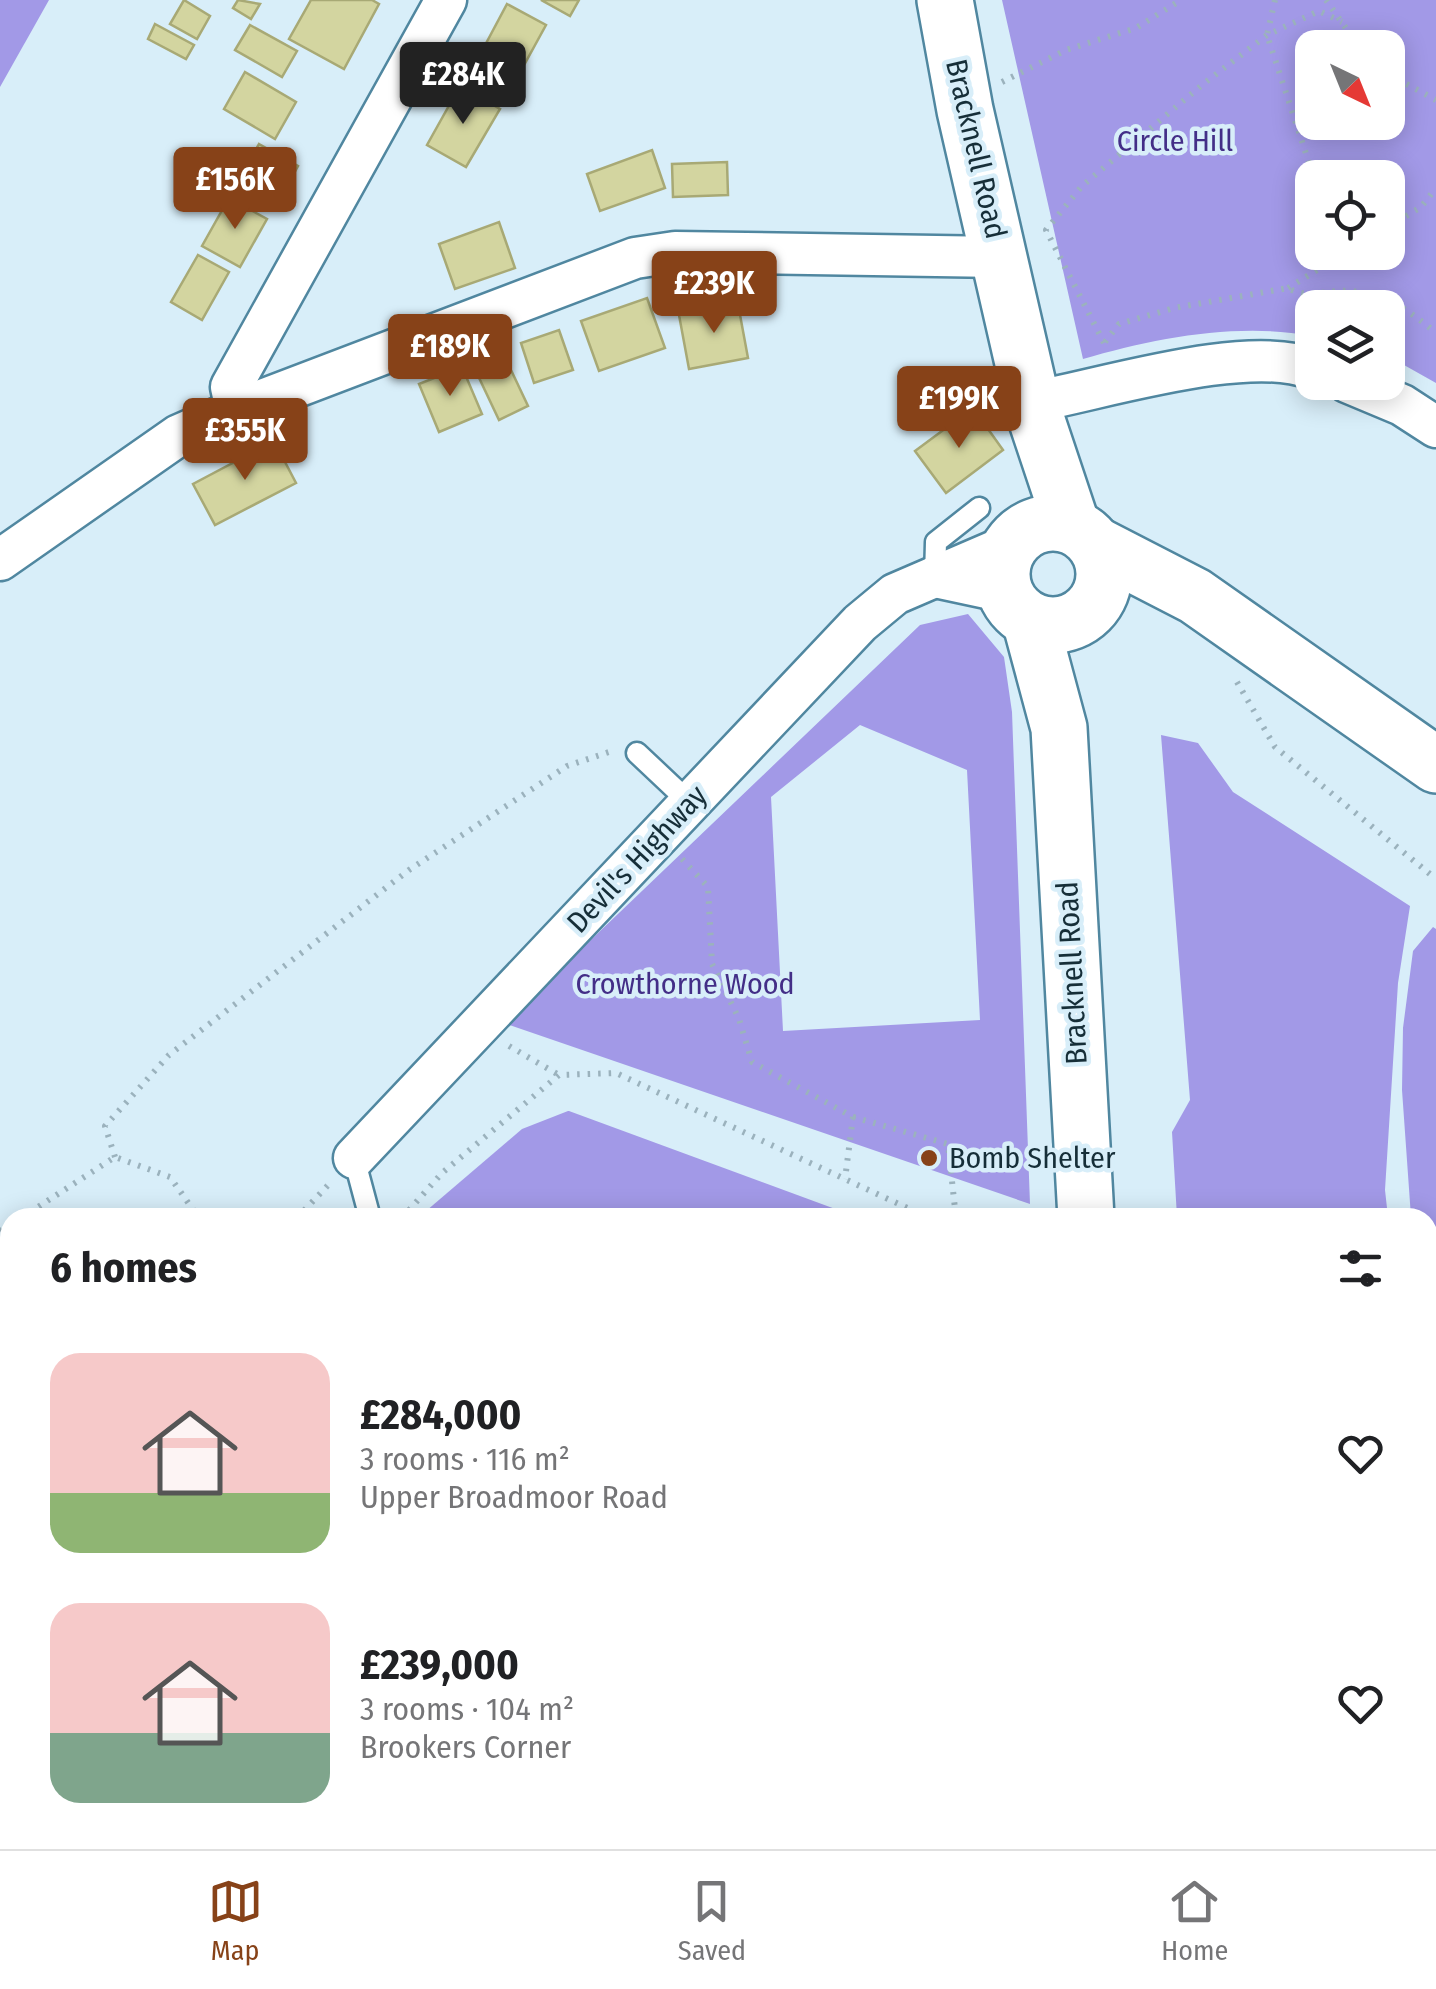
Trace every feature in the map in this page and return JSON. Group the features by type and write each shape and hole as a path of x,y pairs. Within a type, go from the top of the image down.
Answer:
{"main road":[{"name":"Bracknell Road","path":"945,0 965,110 1000,257 1043,404 1043,566 1058,728 1085,1208"},
{"path":"1043,566 1148,606 1219,617 1436,765"}],"street":[{"path":"236,410 231,388 446,0"},
{"path":"0,560 179,435 635,258 675,252 1000,257"},
{"path":"1043,404 1168,370 1295,362"},
{"path":"1390,400 1436,427"},
{"path":"934,578 1043,566"},
{"name":"Devil's Highway","path":"354,1158 860,623 895,594 934,578"}],"lane":[{"path":"934,578 936,542 1043,566"},
{"path":"637,753 690,803"},
{"path":"354,1158 367,1208"}],"path":[{"path":"988,90 1066,50 1136,28 1181,0"},
{"path":"1275,0 1267,35 1308,160"},
{"path":"1326,0 1348,30"},
{"path":"1104,343 1046,230 1082,186 1267,35 1319,12 1342,22"},
{"path":"1405,83 1436,100"},
{"path":"1405,217 1422,207 1436,188"},
{"path":"1043,404 1119,324 1174,308 1288,288 1317,270"},
{"path":"1288,288 1299,295 1350,291 1386,299 1406,308 1436,333"},
{"path":"1236,680 1276,748 1436,879"},
{"path":"115,1158 106,1126 168,1055 409,870 567,766 610,751 637,753"},
{"path":"662,836 708,888 712,964 738,1019 752,1062 853,1117 948,1144 955,1208"},
{"path":"478,1028 559,1076 616,1073 907,1208"},
{"path":"411,1208 442,1173 559,1076"},
{"path":"845,1179 853,1117"},
{"path":"38,1208 115,1158"},
{"path":"115,1158 170,1178 192,1208"},
{"path":"306,1208 354,1158"}],"green space":[{"path":"0,0 49,0 0,87"},
{"name":"Circle Hill","path":"1002,0 1436,0 1436,383 1405,366 1405,290 1295,290 1295,334 1197,334 1083,359"},
{"name":"Crowthorne Wood","path":"968,614 1004,657 1012,712 1030,1204 504,1023 920,625","holes":["860,725 967,770 980,1020 783,1031 771,797"]},
{"path":"1161,735 1198,743 1233,792 1410,906 1398,983 1387,1208 1176,1208 1172,1132 1190,1100"},
{"path":"1433,927 1436,929 1436,1208 1410,1208 1402,1090 1403,1028 1413,951"},
{"path":"568,1111 832,1208 430,1208 522,1129"}],"building":[{"path":"184,0 210,16 197,39 170,24"},
{"path":"238,0 260,4 251,19 233,8"},
{"path":"311,0 372,0 379,4 344,69 289,39"},
{"path":"541,0 579,0 570,16"},
{"path":"507,4 546,25 512,87 474,66"},
{"path":"155,24 194,45 186,59 148,39"},
{"path":"250,25 297,51 282,77 235,50"},
{"path":"245,72 296,102 275,139 224,109"},
{"path":"460,86 500,109 466,167 427,145"},
{"path":"259,144 298,166 274,210 234,188"},
{"path":"652,150 665,188 600,211 587,174"},
{"path":"727,162 728,195 673,197 672,164"},
{"path":"229,198 267,219 240,267 202,246"},
{"path":"499,222 515,268 455,289 439,244"},
{"path":"198,255 229,272 202,320 171,302"},
{"path":"647,298 665,348 599,371 581,321"},
{"path":"738,304 748,358 689,369 679,315"},
{"path":"559,330 573,370 534,383 521,343"},
{"path":"502,351 528,406 499,420 473,365"},
{"path":"462,367 482,414 439,432 419,384"},
{"path":"973,408 1003,450 946,493 915,451"},
{"path":"274,441 296,483 215,525 193,484"}],"place":[{"name":"Bomb Shelter","path":"929,1158"}]}
